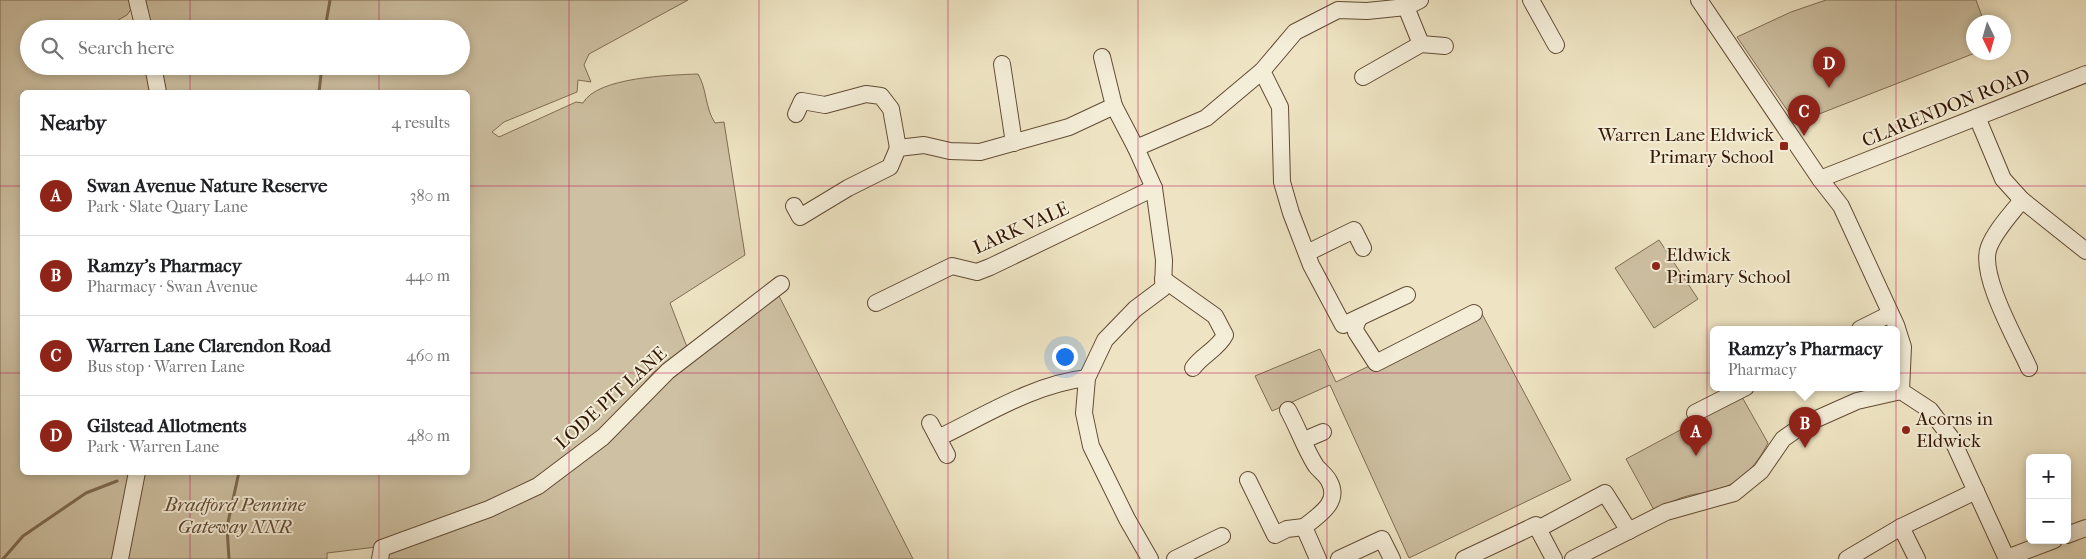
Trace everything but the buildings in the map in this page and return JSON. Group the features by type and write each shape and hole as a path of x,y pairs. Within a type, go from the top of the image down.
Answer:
{"street":[{"path":"137,0 142,20"},
{"path":"1531,0 1556,45"},
{"path":"1699,0 1820,179 1841,206 1895,326"},
{"path":"1136,148 1206,118 1262,71 1295,32 1338,10 1367,11 1413,4 1421,44"},
{"path":"1363,77 1421,44 1445,46"},
{"path":"1102,57 1114,106 1154,188 1164,260 1163,288 1135,309 1104,340 1087,378 1084,413 1091,446 1127,519 1150,559"},
{"path":"1002,64 1004,89 1014,143"},
{"path":"1262,71 1280,107 1282,182 1291,213 1306,253 1343,324 1407,295"},
{"name":"CLARENDON ROAD","path":"1820,179 2086,74"},
{"path":"155,75 158,90"},
{"path":"794,206 800,217 848,188 890,167 898,148 891,109 881,96 866,94 826,105 797,103"},
{"path":"898,148 924,145 950,151 980,152 1069,127 1114,106"},
{"path":"1977,117 2003,179 2022,200 2086,250"},
{"name":"LARK VALE","path":"876,303 952,266 976,272 990,267 1154,188"},
{"path":"2022,200 1989,245 1986,257 1989,280 2029,368"},
{"path":"1306,253 1354,230 1363,248"},
{"path":"1163,279 1214,316 1224,335 1221,344 1201,356 1192,368"},
{"name":"LODE PIT LANE","path":"380,559 382,548 489,509 538,486 603,437 668,371 781,284"},
{"path":"1359,318 1355,327 1356,332 1376,363 1474,313"},
{"path":"1866,326 1890,314"},
{"path":"1900,339 1903,347 1901,391"},
{"path":"938,438 1041,388 1064,381 1087,378"},
{"path":"1695,413 1738,391"},
{"path":"1573,559 1666,512 1714,500 1739,491 1761,471 1783,439 1804,425 1857,400 1901,391 1930,410 1952,439 2007,559 2044,544"},
{"path":"1248,480 1276,535 1288,529 1304,527 1327,508 1332,499 1332,488 1328,479 1316,467 1288,410"},
{"path":"930,423 947,455"},
{"path":"1304,440 1323,432"},
{"path":"120,559 136,475"},
{"path":"1847,559 1901,527 1976,491"},
{"path":"1538,529 1605,493 1629,531"},
{"path":"1464,559 1489,554 1536,524 1554,559"},
{"path":"1304,527 1318,559"},
{"path":"1901,527 1918,559"},
{"path":"2071,534 2086,528"},
{"path":"1175,559 1222,536"},
{"path":"1339,559 1382,539 1392,559"}],"green space":[{"path":"0,0 129,0 132,8 127,15 118,20 20,20 20,75 149,75 152,90 20,90 20,475 130,475 114,559 0,559"},
{"name":"Bradford Pennine Gateway NNR","path":"140,0 688,0 589,54 584,65 591,82 578,80 577,92 504,122 492,132 499,137 576,102 583,103 591,94 618,83 653,77 698,74 715,123 724,122 745,255 670,303 687,347 654,372 617,413 562,463 531,484 376,547 327,553 327,559 124,559 142,475 470,475 470,90 162,90 159,75 470,75 470,20 146,20"},
{"path":"1826,0 1976,0 1981,15 1966,15 1966,57 1796,123 1737,37 1791,12"},
{"path":"1659,240 1698,299 1654,328 1615,268"},
{"path":"778,294 913,559 386,559 387,552 519,504 568,473 669,378"},
{"path":"1481,312 1571,480 1409,558 1330,385 1272,411 1255,376 1320,349 1336,382"},
{"path":"1742,397 1768,443 1758,459 1746,473 1732,484 1711,492 1683,497 1654,510 1626,459"}],"waterway":[{"path":"327,20 330,0"},
{"path":"319,90 321,75"},
{"path":"229,559 227,527 238,475"},
{"path":"3,559 23,536 86,493 117,481"}],"place":[{"name":"Gilstead Allotments","path":"1829,88"},
{"name":"Warren Lane Clarendon Road","path":"1804,136"},
{"name":"Warren Lane Eldwick Primary School","path":"1784,146"},
{"name":"Eldwick Primary School","path":"1656,266"},
{"name":"Acorns in Eldwick","path":"1906,430"},
{"name":"Ramzy's Pharmacy","path":"1805,448"},
{"name":"Swan Avenue Nature Reserve","path":"1696,456"}]}
